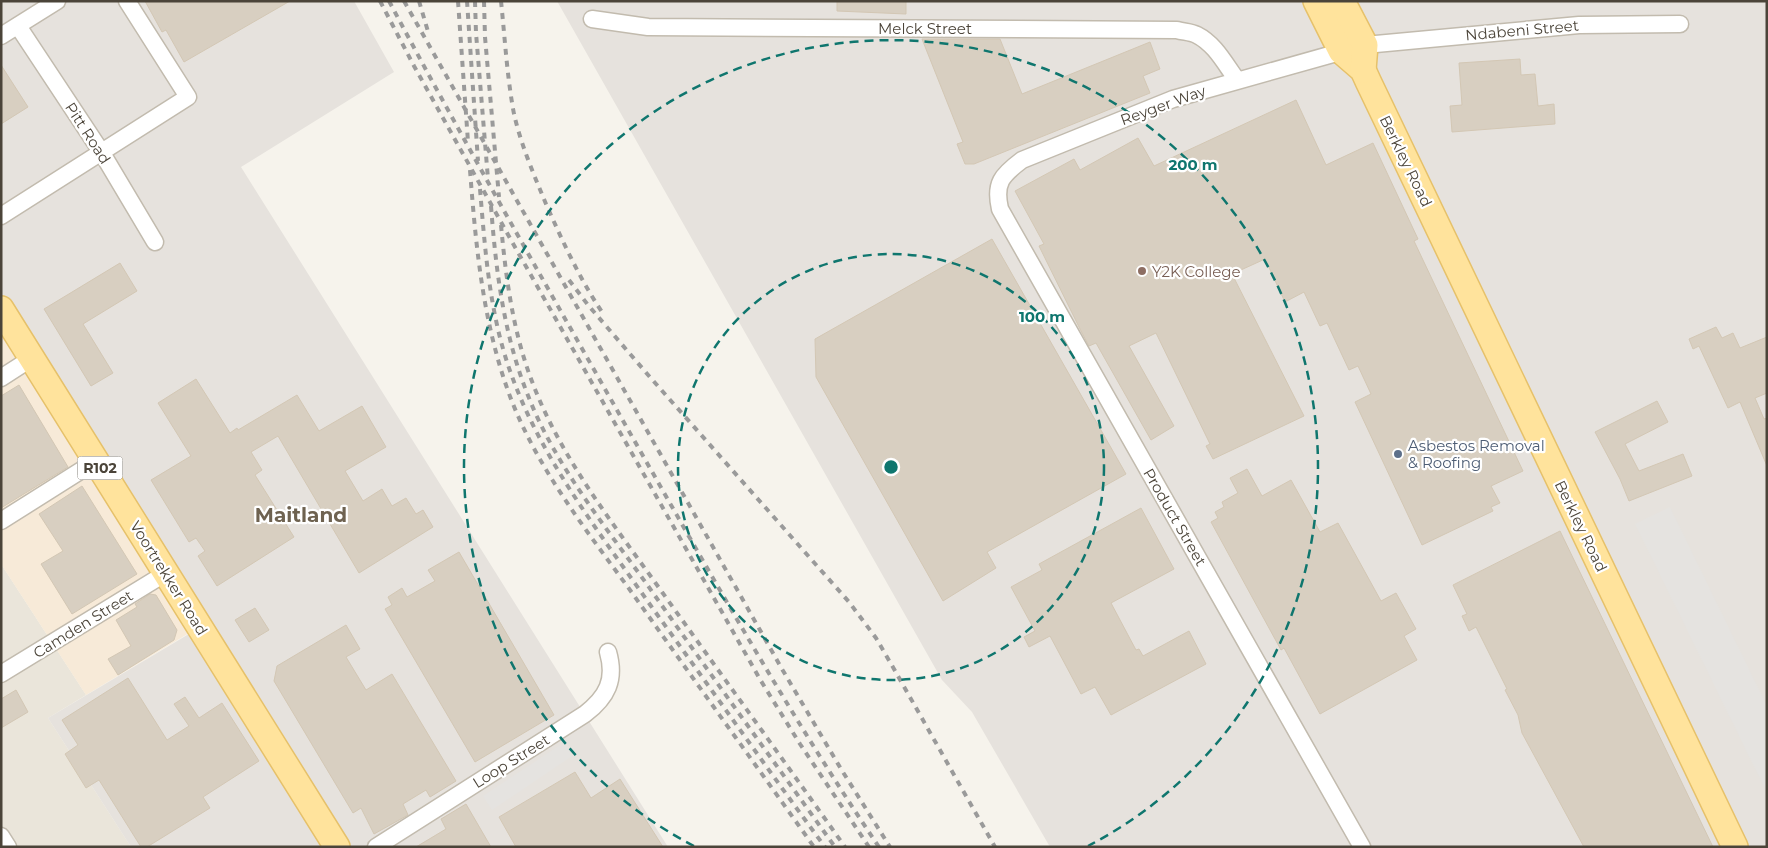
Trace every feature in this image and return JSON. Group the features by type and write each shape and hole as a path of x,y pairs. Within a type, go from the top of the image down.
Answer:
{"main road":[{"name":"Berkley Road","path":"1316,1 1341,51 1363,70 1735,847"},
{"path":"1342,1 1365,45 1363,70"},
{"name":"Voortrekker Road","path":"1,310 337,847"}],"street":[{"path":"1,36 57,1"},
{"path":"1,216 188,97 127,1"},
{"name":"Melck Street","path":"592,18 648,27 1177,30 1196,34 1207,42 1237,80"},
{"name":"Ndabeni Street","path":"1341,51 1365,45 1579,24 1680,24"},
{"name":"Pitt Road","path":"18,26 102,153 155,242"},
{"name":"Reyger Way","path":"999,185 1006,172 1022,160 1173,99 1341,51"},
{"name":"Product Street","path":"999,185 997,196 1000,209 1362,847"},
{"path":"1,378 32,358"},
{"path":"1,521 96,462"},
{"name":"Camden Street","path":"1,674 166,573"},
{"name":"Loop Street","path":"376,847 597,705 604,697 610,683 611,670 608,652"}],"shaded area":[{"path":"1,1 354,1 394,72 241,167 668,847 131,847 48,718 199,628 1,309"},
{"path":"557,1 1767,1 1767,847 1050,847 972,712 942,680"},
{"path":"1,309 199,627 86,695 1,564"},
{"path":"1670,507 1767,706 1767,793 1635,524"},
{"path":"1,564 86,695 48,718 131,847 1,847"},
{"path":"565,742 572,756 492,810 483,796"}],"building":[{"path":"145,1 290,1 184,62 166,30 162,32"},
{"path":"837,1 906,1 906,14 837,11"},
{"path":"922,39 1000,39 1022,94 1150,42 1160,69 1143,76 1150,93 974,164 965,164 957,144 963,142"},
{"path":"1520,59 1521,75 1535,74 1538,106 1554,104 1555,124 1452,132 1450,106 1462,105 1459,63"},
{"path":"1,65 28,107 1,124"},
{"path":"1296,100 1326,165 1373,143 1418,239 1414,241 1523,471 1491,486 1500,503 1491,507 1493,511 1422,545 1355,402 1371,394 1358,366 1349,370 1327,323 1320,326 1304,292 1285,302 1265,259 1232,274 1304,416 1213,459 1206,446 1210,444 1156,333 1129,346 1174,426 1151,440 1096,343 1089,346 1039,246 1044,244 1015,191 1074,159 1080,170 1138,138 1154,166"},
{"path":"992,239 1126,474 987,552 996,568 943,601 816,377 815,339"},
{"path":"120,263 137,291 83,324 113,373 91,386 44,309"},
{"path":"1716,327 1722,338 1733,333 1740,348 1767,337 1767,393 1755,398 1764,419 1767,418 1767,466 1740,402 1728,408 1699,346 1693,349 1689,339"},
{"path":"196,379 230,433 297,395 319,431 362,406 386,447 345,471 363,501 382,489 392,506 406,498 416,514 423,510 433,527 359,573 278,436 251,452 262,470 255,475 294,537 217,586 198,556 205,551 196,538 189,542 151,480 191,456 158,403"},
{"path":"19,385 68,467 1,508 1,396"},
{"path":"1657,401 1668,422 1625,444 1639,471 1683,454 1692,476 1629,501 1620,479 1595,432"},
{"path":"1247,469 1262,496 1291,480 1320,532 1338,523 1381,601 1396,593 1416,629 1404,636 1417,660 1320,714 1284,648 1281,650 1211,522 1218,518 1215,512 1224,507 1222,502 1238,493 1230,478"},
{"path":"82,486 137,574 72,614 41,564 63,551 39,514"},
{"path":"1141,508 1174,569 1111,603 1136,650 1139,649 1143,656 1189,631 1206,664 1111,715 1095,687 1081,694 1050,636 1029,647 1024,637 1035,631 1011,587 1042,570 1039,564"},
{"path":"1560,531 1713,847 1584,847 1522,733 1518,715 1505,690 1507,689 1476,627 1469,631 1462,616 1467,614 1453,585"},
{"path":"459,552 554,715 475,762 385,609 392,605 388,597 402,588 407,597 435,581 428,570"},
{"path":"150,594 156,595 177,630 174,640 118,675 108,659 131,646 116,620 137,607 135,604"},
{"path":"255,608 269,630 249,642 235,620"},
{"path":"346,625 360,649 346,657 366,690 392,674 456,781 430,797 426,790 403,804 408,815 374,834 361,808 353,813 274,681 277,666"},
{"path":"128,678 167,740 189,726 174,704 185,697 199,718 222,703 259,761 203,797 210,808 147,847 141,847 99,780 86,788 65,754 78,745 62,720"},
{"path":"16,690 28,712 1,728 1,699"},
{"path":"575,772 591,798 620,779 663,847 516,847 499,817"},
{"path":"466,804 491,847 416,847 446,829 441,819"}],"railway":[{"path":"380,1 511,240 761,681 800,744 869,847"},
{"path":"389,1 506,214 717,586 812,744 879,847"},
{"path":"404,1 782,669 890,847"},
{"path":"419,1 429,35"},
{"path":"458,1 468,142"},
{"path":"467,1 478,161"},
{"path":"475,1 488,179"},
{"path":"484,1 485,37 499,197"},
{"path":"501,1 510,86 520,137 541,193 565,247 604,315"},
{"path":"470,170 478,257 487,315 501,371 522,425 549,474 580,522 814,847"},
{"path":"480,189 489,278 496,322 508,365 535,430 552,461 590,520 825,847"},
{"path":"491,206 502,304 513,352 529,398 552,447 597,516 835,847"},
{"path":"501,225 508,286 520,345 533,384 559,439 574,466 608,517 845,847"},
{"path":"569,280 649,376 849,602 876,638 995,847"}],"place":[{"name":"Y2K College","path":"1142,271"},
{"name":"Asbestos Removal & Roofing","path":"1398,454"}],"district":[{"name":"Maitland","path":"301,515"}]}
